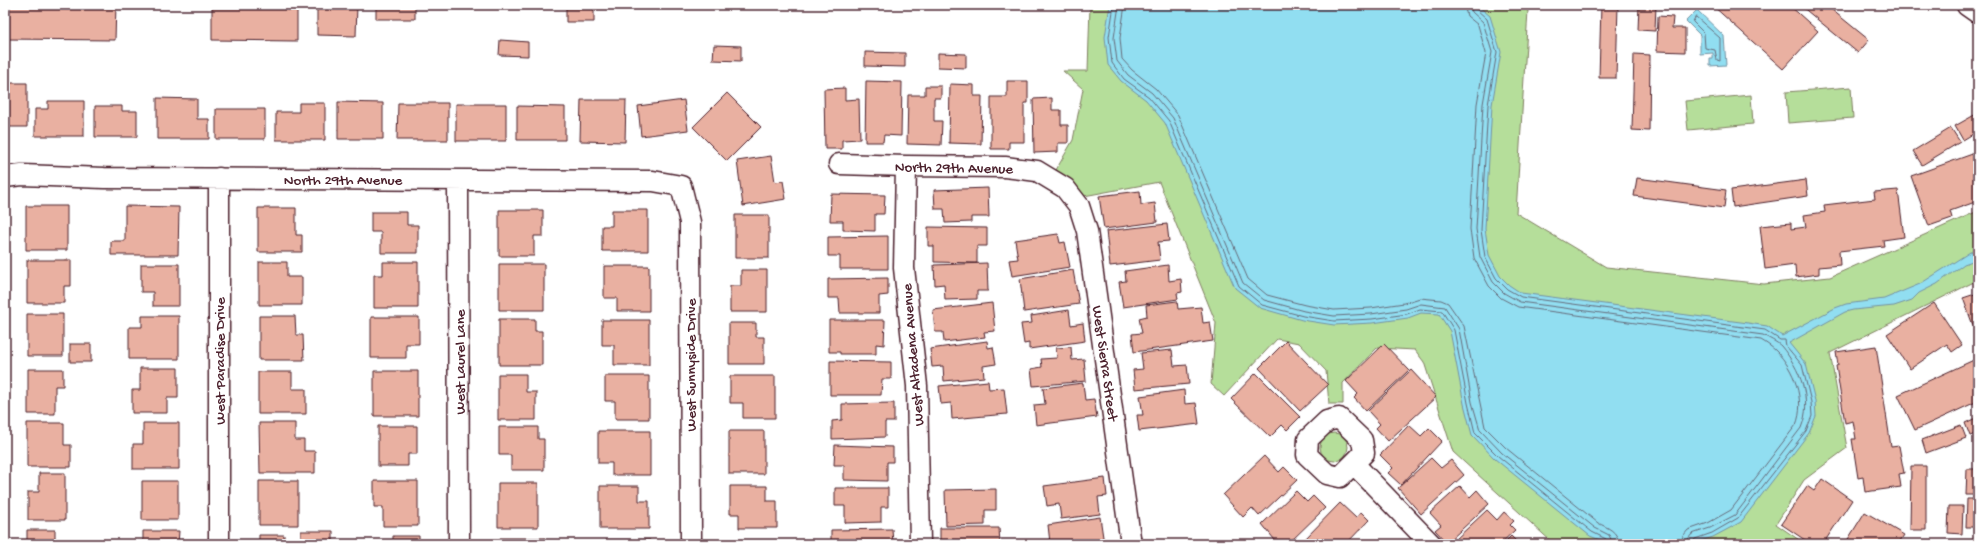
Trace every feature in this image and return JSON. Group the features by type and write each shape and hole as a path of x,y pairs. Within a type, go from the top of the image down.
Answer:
{"street":[{"path":"1968,5 1978,12"},
{"name":"North 29th Avenue","path":"839,164 1005,167 1036,171 1065,188"},
{"name":"West Altadena Avenue","path":"906,166 904,268 917,386 920,544"},
{"name":"North 29th Avenue","path":"5,177 22,175 104,178 653,181 681,186"},
{"name":"West Paradise Drive","path":"219,178 219,544"},
{"name":"West Laurel Lane","path":"458,180 459,544"},
{"name":"West Sunnyside Drive","path":"681,186 690,222 691,544"},
{"name":"West Sierra Street","path":"1065,188 1080,206 1087,231 1131,544"},
{"path":"1354,464 1431,544"}],"green space":[{"path":"1090,5 1523,5 1528,10 1516,213 1606,267 1764,284 1830,277 1978,211 1978,280 1830,353 1847,448 1804,480 1776,524 1805,544 1554,544 1453,452 1424,362 1415,350 1377,348 1343,383 1343,404 1329,404 1326,371 1299,343 1277,339 1224,396 1211,384 1216,323 1159,182 1084,196 1076,186 1056,170 1073,140 1083,89 1063,71 1088,71"},
{"path":"1851,87 1853,118 1788,123 1786,92"},
{"path":"1751,95 1753,124 1688,130 1685,101"},
{"path":"1334,433 1344,437 1348,447 1344,457 1334,461 1324,457 1320,447 1324,437"}],"water":[{"path":"1110,5 1477,5 1490,16 1501,52 1492,105 1485,229 1489,255 1500,276 1509,285 1521,293 1767,326 1782,336 1835,308 1846,304 1884,299 1920,284 1978,247 1978,259 1964,264 1937,284 1919,293 1912,300 1894,306 1845,312 1789,343 1806,364 1815,401 1816,416 1809,433 1741,522 1713,537 1691,544 1610,544 1590,536 1495,459 1472,435 1464,404 1450,331 1439,314 1421,313 1408,318 1372,323 1334,325 1302,320 1260,308 1235,288 1165,123 1146,100 1121,81 1108,65 1105,37"},
{"path":"1697,10 1724,36 1726,65 1710,66 1710,59 1713,59 1713,53 1700,54 1700,35 1686,21"}],"building":[{"path":"5,5 116,5 115,40 5,39"},
{"path":"212,5 297,5 297,41 212,40"},
{"path":"317,5 357,5 356,36 317,35"},
{"path":"376,5 415,5 415,19 376,19"},
{"path":"1601,5 1618,5 1616,78 1599,78"},
{"path":"1639,5 1656,5 1655,31 1638,30"},
{"path":"1712,5 1789,5 1818,31 1783,69"},
{"path":"1826,5 1869,40 1858,53 1801,6"},
{"path":"566,8 594,8 594,22 566,22"},
{"path":"1658,16 1673,17 1672,28 1685,28 1685,52 1657,51"},
{"path":"500,40 528,42 528,56 499,55"},
{"path":"714,45 741,46 741,61 713,60"},
{"path":"865,52 905,53 905,67 865,66"},
{"path":"938,53 966,54 966,68 938,67"},
{"path":"1634,54 1650,55 1649,131 1632,130"},
{"path":"866,81 902,82 901,136 884,135 883,142 865,142"},
{"path":"1007,81 1028,81 1028,103 1024,103 1024,142 1009,142 1009,149 991,149 991,97 1007,97"},
{"path":"5,83 27,83 27,127 5,127"},
{"path":"950,84 974,85 974,96 982,96 981,144 949,143"},
{"path":"925,86 941,86 941,98 934,98 934,121 942,121 941,145 907,144 908,95 925,95"},
{"path":"845,88 845,100 859,99 860,139 842,140 842,149 825,149 824,89"},
{"path":"727,93 761,127 727,161 693,127"},
{"path":"157,98 197,99 197,119 209,119 209,139 157,139"},
{"path":"1052,98 1052,110 1061,110 1061,125 1068,125 1068,143 1058,143 1058,152 1034,153 1033,99"},
{"path":"581,100 626,100 625,142 580,141"},
{"path":"684,100 688,130 641,136 638,106"},
{"path":"48,101 84,101 84,136 35,136 35,109 48,109"},
{"path":"338,102 383,103 383,139 338,139"},
{"path":"299,103 325,103 325,140 276,140 276,112 299,112"},
{"path":"398,103 448,103 448,140 397,140"},
{"path":"456,104 506,104 506,141 456,141"},
{"path":"95,106 122,106 122,111 137,111 137,137 95,137"},
{"path":"517,106 565,107 565,140 517,140"},
{"path":"216,109 265,109 265,139 216,139"},
{"path":"1978,113 1978,131 1963,140 1955,126"},
{"path":"1951,128 1960,142 1922,165 1913,151"},
{"path":"1978,152 1978,201 1950,211 1952,218 1929,226 1911,176"},
{"path":"771,156 775,182 783,181 786,199 743,206 737,161"},
{"path":"1637,178 1726,190 1724,208 1634,196"},
{"path":"1806,180 1808,196 1733,207 1731,190"},
{"path":"988,188 989,217 971,217 971,222 945,223 944,209 935,209 934,190"},
{"path":"1898,190 1904,237 1883,240 1884,246 1839,251 1840,265 1819,267 1819,274 1796,277 1795,265 1765,269 1760,226 1791,223 1791,229 1806,227 1804,215 1825,212 1824,205 1875,199 1874,192"},
{"path":"1140,191 1141,205 1155,203 1157,222 1104,229 1099,196"},
{"path":"831,194 885,195 884,214 875,214 875,231 843,230 843,221 830,221"},
{"path":"26,206 67,206 67,250 26,250"},
{"path":"125,206 179,207 178,255 111,255 111,241 125,241"},
{"path":"258,208 296,208 296,235 302,235 302,252 258,252"},
{"path":"499,210 543,210 543,236 534,236 534,256 499,256"},
{"path":"612,210 648,210 648,251 602,251 602,226 612,226"},
{"path":"371,212 407,212 407,225 418,225 418,253 381,253 381,232 371,232"},
{"path":"735,215 769,215 769,258 735,258"},
{"path":"1167,224 1169,241 1158,242 1160,260 1110,266 1106,231"},
{"path":"928,227 987,228 987,246 977,246 977,263 934,262 934,246 928,246"},
{"path":"1058,234 1060,243 1065,242 1070,267 1012,276 1009,260 1018,259 1015,240"},
{"path":"888,236 888,269 840,269 840,256 828,256 828,237"},
{"path":"27,260 71,260 71,286 64,286 64,303 27,303"},
{"path":"259,262 287,262 287,277 302,277 302,305 259,305"},
{"path":"383,262 418,262 418,308 374,308 374,275 383,275"},
{"path":"987,263 988,291 977,291 977,299 945,300 944,284 935,285 934,265"},
{"path":"141,264 179,264 179,306 153,306 153,292 141,292"},
{"path":"499,264 544,264 544,310 499,310"},
{"path":"1168,265 1169,281 1181,279 1182,292 1177,293 1178,299 1123,307 1119,282 1126,281 1125,271"},
{"path":"604,266 649,266 649,311 617,311 617,298 604,298"},
{"path":"741,270 767,270 767,312 730,312 730,286 741,286"},
{"path":"1073,270 1079,304 1024,312 1020,279"},
{"path":"888,278 888,295 879,296 879,313 840,313 839,298 828,298 828,279"},
{"path":"1978,293 1978,339 1963,298"},
{"path":"1177,301 1178,309 1201,307 1203,323 1210,322 1213,341 1134,352 1132,334 1142,333 1139,318 1147,316 1146,305"},
{"path":"992,303 995,331 984,332 985,337 944,342 943,332 935,332 933,310"},
{"path":"1934,303 1962,345 1952,352 1947,344 1910,369 1887,334"},
{"path":"1069,310 1071,325 1083,323 1085,341 1029,349 1029,343 1024,344 1021,324 1032,323 1031,316"},
{"path":"27,314 63,314 63,356 27,356"},
{"path":"142,316 179,316 179,359 129,359 129,327 142,327"},
{"path":"259,316 295,316 296,335 303,335 304,360 259,360"},
{"path":"371,317 419,317 419,344 406,344 406,358 371,358"},
{"path":"499,319 535,319 535,331 542,331 542,365 499,365"},
{"path":"602,320 649,320 649,365 614,365 614,345 602,345"},
{"path":"829,320 885,320 884,345 876,344 876,354 840,354 840,352 829,352"},
{"path":"729,323 756,323 756,337 764,337 764,364 729,364"},
{"path":"987,341 988,348 993,347 996,364 983,366 984,377 944,381 943,366 932,367 930,349"},
{"path":"1286,341 1328,385 1300,411 1259,368"},
{"path":"70,344 91,344 91,362 70,362"},
{"path":"1384,344 1409,370 1366,411 1354,398 1358,394 1346,381"},
{"path":"1876,346 1891,447 1899,446 1904,473 1899,474 1901,487 1865,492 1863,477 1858,478 1852,439 1856,439 1853,421 1845,423 1836,366 1838,365 1836,352"},
{"path":"1071,347 1072,360 1084,359 1086,381 1033,386 1031,369 1042,367 1041,359 1057,358 1056,348"},
{"path":"1172,350 1174,366 1187,365 1189,384 1135,389 1133,370 1143,369 1141,353"},
{"path":"1978,358 1978,401 1915,430 1898,395"},
{"path":"830,361 891,362 891,379 882,379 881,395 830,395"},
{"path":"140,368 178,368 178,398 167,398 167,413 132,413 132,390 140,390"},
{"path":"28,369 63,369 63,386 55,386 55,414 28,414"},
{"path":"1411,370 1436,397 1388,441 1376,428 1380,424 1368,411"},
{"path":"374,371 418,371 418,416 374,416"},
{"path":"258,372 292,372 292,389 306,389 306,414 258,414"},
{"path":"1256,373 1300,417 1287,430 1282,425 1270,437 1231,399"},
{"path":"498,374 526,374 526,392 536,392 536,420 498,420"},
{"path":"605,376 649,376 649,419 615,419 615,401 605,401"},
{"path":"730,376 775,376 775,418 743,418 743,403 730,403"},
{"path":"988,381 989,389 1004,388 1007,414 952,419 951,403 941,404 939,386"},
{"path":"1083,383 1085,400 1094,399 1097,417 1036,425 1034,405 1045,404 1043,388"},
{"path":"1184,390 1185,404 1196,403 1199,424 1139,431 1137,415 1143,415 1140,396"},
{"path":"894,403 894,422 885,422 885,437 832,439 832,421 842,420 842,404"},
{"path":"1978,417 1978,433 1970,436 1965,423"},
{"path":"27,423 64,423 64,445 71,445 71,467 27,467"},
{"path":"143,423 179,423 179,469 133,469 133,444 143,444"},
{"path":"259,423 295,423 295,440 304,440 304,451 315,451 315,473 260,473"},
{"path":"1409,425 1421,436 1429,428 1442,441 1401,485 1388,473 1393,468 1380,455"},
{"path":"1961,425 1966,438 1926,453 1922,440"},
{"path":"378,426 417,426 417,454 408,454 408,466 378,466"},
{"path":"499,427 538,427 538,439 544,439 544,470 511,470 511,455 499,455"},
{"path":"598,431 650,431 650,475 612,475 612,463 598,463"},
{"path":"729,431 764,431 764,474 729,474"},
{"path":"835,445 893,447 893,462 887,462 887,481 844,480 844,465 834,465"},
{"path":"1264,456 1279,472 1284,467 1297,480 1259,516 1252,508 1243,517 1223,495"},
{"path":"1431,458 1441,468 1451,460 1464,475 1421,514 1398,488"},
{"path":"1911,466 1926,466 1926,530 1910,530"},
{"path":"1967,469 1978,469 1978,495 1966,495"},
{"path":"39,473 65,473 65,520 28,520 28,492 39,492"},
{"path":"1105,478 1107,496 1098,497 1100,514 1061,519 1059,504 1047,506 1044,486"},
{"path":"1822,479 1852,500 1823,544 1811,544 1781,524 1807,486 1814,491"},
{"path":"142,481 178,481 178,520 142,520"},
{"path":"259,481 298,481 298,525 259,525"},
{"path":"374,481 418,481 418,526 383,526 383,507 374,507"},
{"path":"498,483 538,483 538,527 498,527"},
{"path":"600,486 639,486 639,501 649,501 649,529 600,529"},
{"path":"730,486 767,486 767,501 777,501 777,528 739,528 739,514 730,514"},
{"path":"1460,486 1470,497 1477,490 1489,504 1447,543 1435,530 1441,525 1430,513"},
{"path":"835,488 888,488 888,507 881,507 881,522 845,523 845,506 835,506"},
{"path":"996,489 996,510 985,510 985,525 946,526 945,490"},
{"path":"1296,491 1307,502 1313,496 1325,508 1288,544 1278,544 1262,524"},
{"path":"1967,499 1978,499 1978,527 1966,527"},
{"path":"1340,503 1356,518 1361,512 1369,520 1346,544 1306,544 1303,541"},
{"path":"1949,506 1963,506 1962,534 1948,533"},
{"path":"1487,510 1497,520 1504,512 1514,521 1510,525 1515,530 1500,544 1458,544 1455,540"},
{"path":"1865,512 1904,535 1898,544 1845,544"},
{"path":"1100,517 1104,544 1064,544 1063,541 1050,543 1048,525"},
{"path":"940,528 999,528 1000,544 940,544"},
{"path":"892,529 893,544 831,544 831,530"},
{"path":"27,530 55,530 55,544 27,544"},
{"path":"143,531 179,531 178,544 143,544"},
{"path":"301,531 333,531 333,544 301,544"},
{"path":"259,535 284,535 284,544 259,544"},
{"path":"393,536 419,536 419,544 393,544"},
{"path":"1511,536 1519,544 1503,544"},
{"path":"500,538 545,538 545,544 500,544"},
{"path":"606,540 650,540 650,544 606,544"},
{"path":"730,542 767,542 767,544 730,544"}]}
